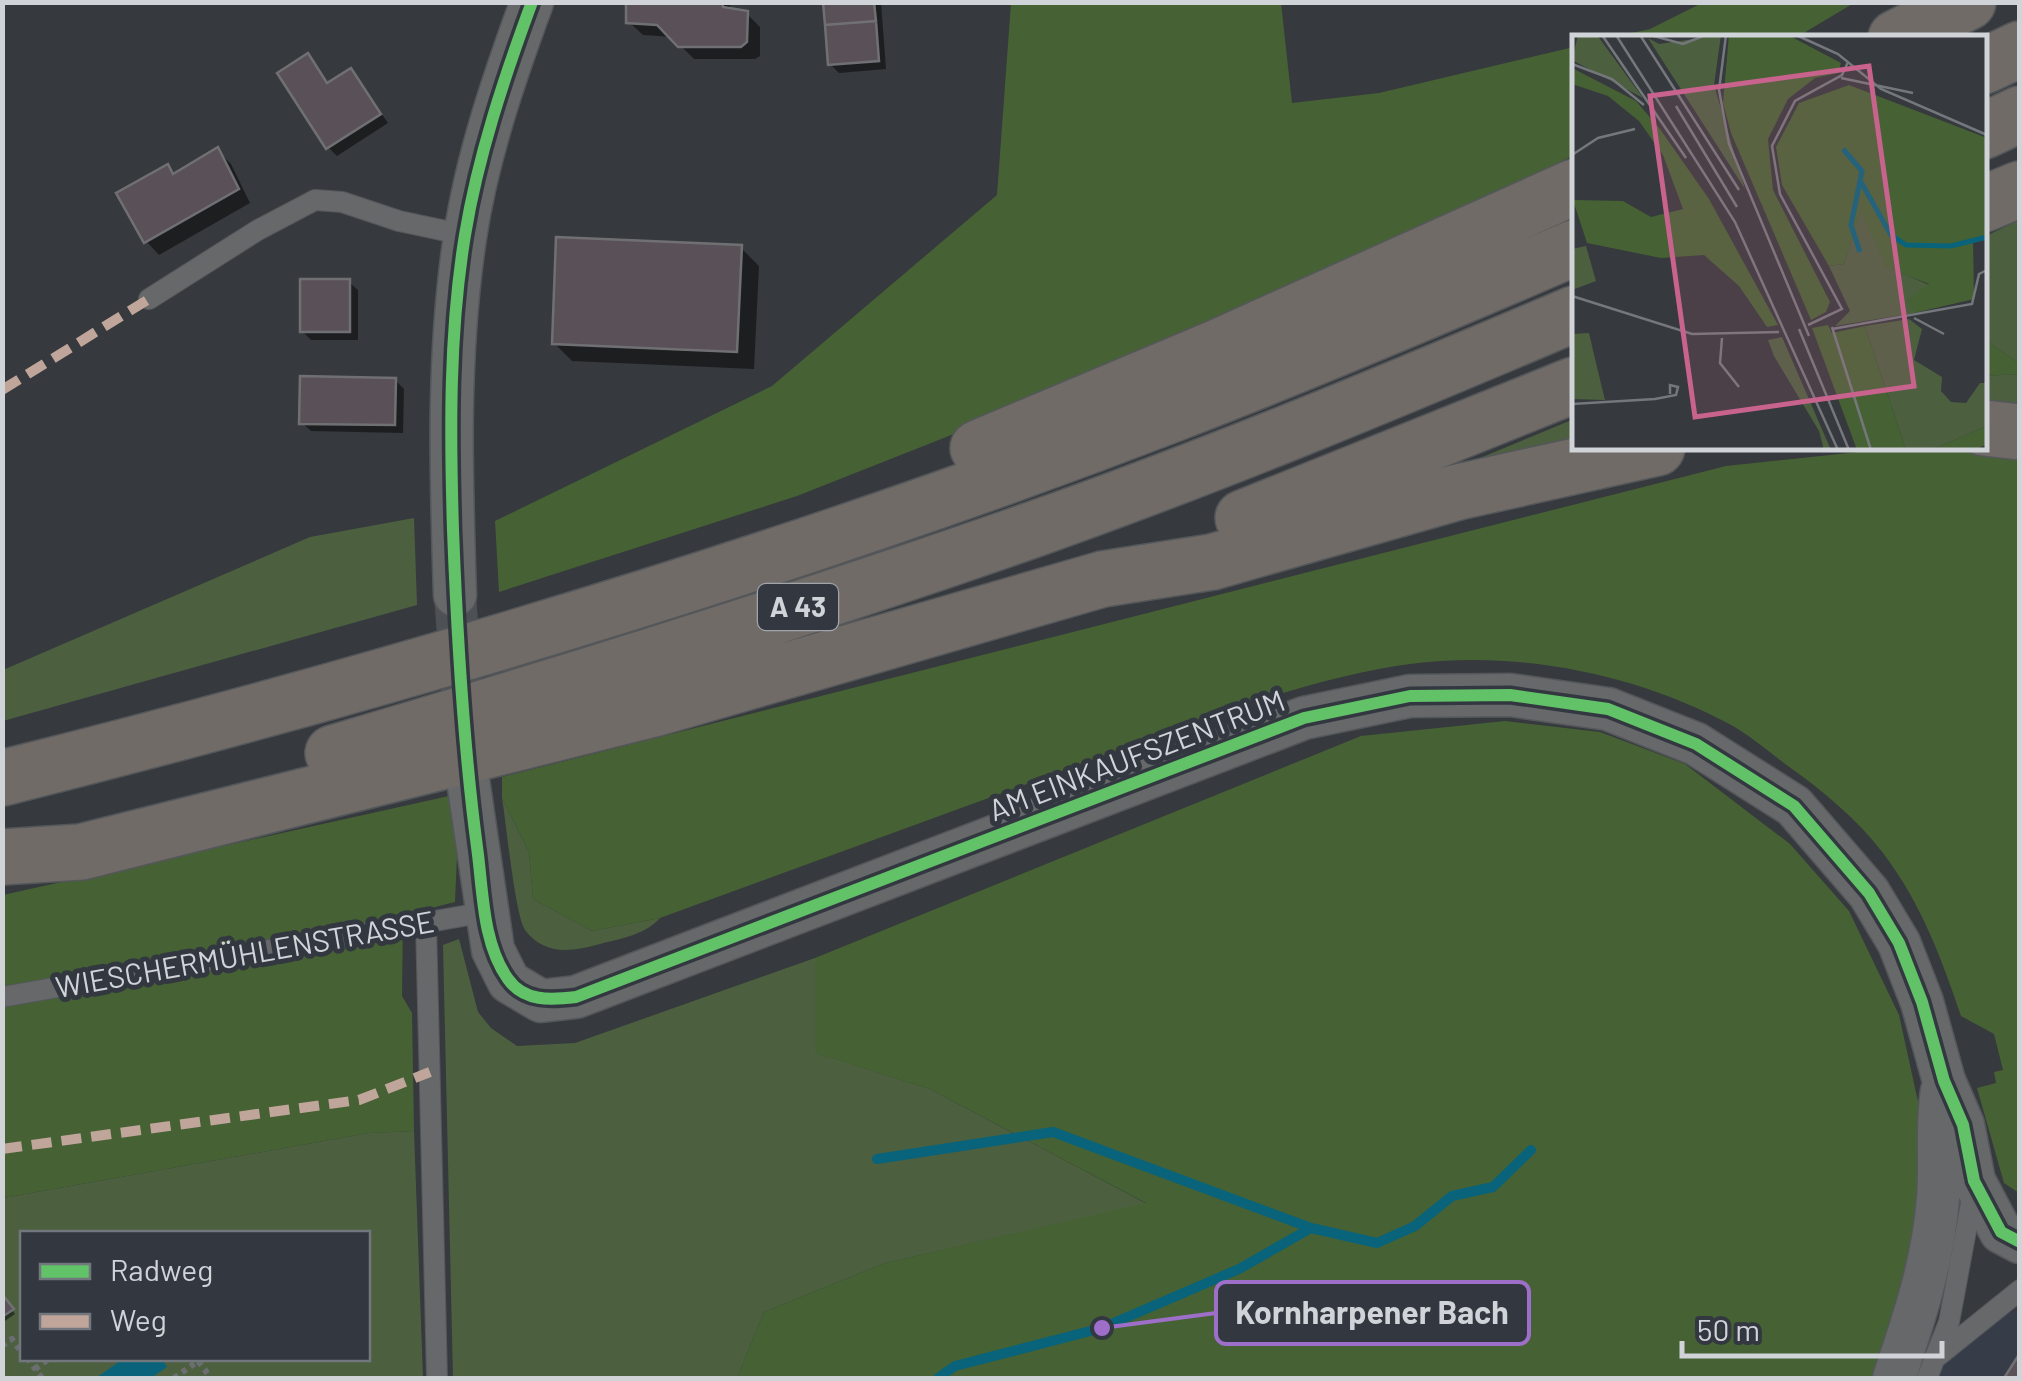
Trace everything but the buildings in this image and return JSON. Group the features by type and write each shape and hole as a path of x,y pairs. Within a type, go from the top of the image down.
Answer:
{"highway":[{"path":"1871,35 1906,2"},
{"path":"1902,35 1968,2"},
{"path":"1987,64 2020,48"},
{"path":"1987,130 2020,114"},
{"path":"307,698 427,630 624,572 933,467 1218,347 1572,188"},
{"path":"1987,203 2020,189"},
{"name":"A 43","path":"2,778 214,725 637,600 950,496 1173,414 1572,249"},
{"name":"A 43","path":"2,843 228,784 585,678 1027,531 1377,397 1572,315"},
{"path":"1103,579 1200,534 1324,488 1572,386"},
{"path":"1987,428 2020,432"},
{"path":"2,856 81,852 601,722 1103,579 1212,562 1458,492 1648,450"}],"street":[{"path":"455,595 451,411 453,348 465,235 486,141 532,2"},
{"name":"AM EINKAUFSZENTRUM","path":"468,780 493,950 509,982 541,1001 576,997 1304,718 1410,696 1510,695 1608,708 1696,744 1794,806 1869,893 1900,943 1947,1064 1936,1126 1938,1195 1978,1217 1917,1313 1894,1378"}],"lane":[{"path":"149,299 258,230 315,200 342,202 465,235"},
{"name":"WIESCHERMÜHLENSTRASSE","path":"2,997 486,912"},
{"path":"426,924 437,1378"},
{"path":"1931,1369 1949,1322 1978,1217"},
{"path":"1916,1378 2020,1290"}],"path":[{"path":"2,1346 12,1339 20,1349"},
{"path":"29,1361 42,1378"},
{"path":"35,1369 46,1361"},
{"path":"174,1378 198,1361 211,1378"}],"shaded area":[{"path":"2019,1310 2019,1378 1884,1378 1920,1342 1936,1332"}],"green space":[{"path":"1702,2 1854,3 1800,35 1623,35 1650,29"},
{"path":"1011,3 1281,3 1292,103 1379,93 1572,47 1572,156 1339,273 1007,413 797,496 499,592 495,521 772,386 997,195"},
{"path":"2019,220 2019,363 1987,341 1987,236"},
{"path":"1987,341 2019,363 2019,374 1987,376"},
{"path":"2019,374 2019,405 1987,403 1987,376"},
{"path":"1572,420 1572,449 1369,504"},
{"path":"1877,450 1967,450 2019,455 2019,1193 2004,1183 1977,1088 1996,1083 1994,1072 2003,1070 1994,1034 1961,1016 1929,931 1883,853 1827,796 1740,730 1659,693 1580,671 1539,664 1458,660 1395,666 1306,686 1241,706 660,918 592,931 533,899 529,852 502,798 502,777 1726,466"},
{"path":"414,518 417,605 3,721 3,670 310,537"},
{"path":"1505,721 1600,732 1685,764 1790,844 1849,911 1899,1015 1926,1138 1920,1240 1899,1321 1871,1378 737,1378 764,1312 885,1263 1146,1203 930,1089 815,1053 815,958 1361,736"},
{"path":"449,796 457,855 455,902 403,915 402,996 412,1013 414,1131 369,1133 3,1198 3,895"},
{"path":"502,798 529,852 533,899 592,931 660,918 630,936 577,949 549,948 532,938 521,921"},
{"path":"459,939 478,1012 491,1028 517,1046 575,1043 815,958 816,1053 930,1089 1147,1204 885,1263 764,1312 737,1378 453,1378 443,945"},
{"path":"414,1131 423,1378 3,1378 3,1198 369,1133"}],"water":[{"path":"120,1361 163,1361 167,1367 151,1378 96,1378"}],"waterway":[{"path":"877,1159 1053,1132 1311,1228 1377,1243 1415,1226 1452,1196 1493,1187 1531,1150"},
{"path":"938,1378 955,1366 1102,1328 1239,1269 1311,1228"}],"tunnel":[{"path":"455,595 466,744"}],"marked path":[{"path":"2,390 149,299"},
{"path":"2,1149 359,1100 430,1072"}],"cycle path":[{"path":"532,2 493,117 470,205 456,308 452,382 455,570 468,768 488,932 499,965 514,986 539,998 576,997 1304,718 1410,696 1510,695 1608,709 1696,744 1794,806 1869,893 1899,943 1922,1002 1944,1081 1963,1125 1974,1181 2001,1232 2020,1242"}],"place":[{"name":"Kornharpener Bach","path":"1102,1328"}]}
